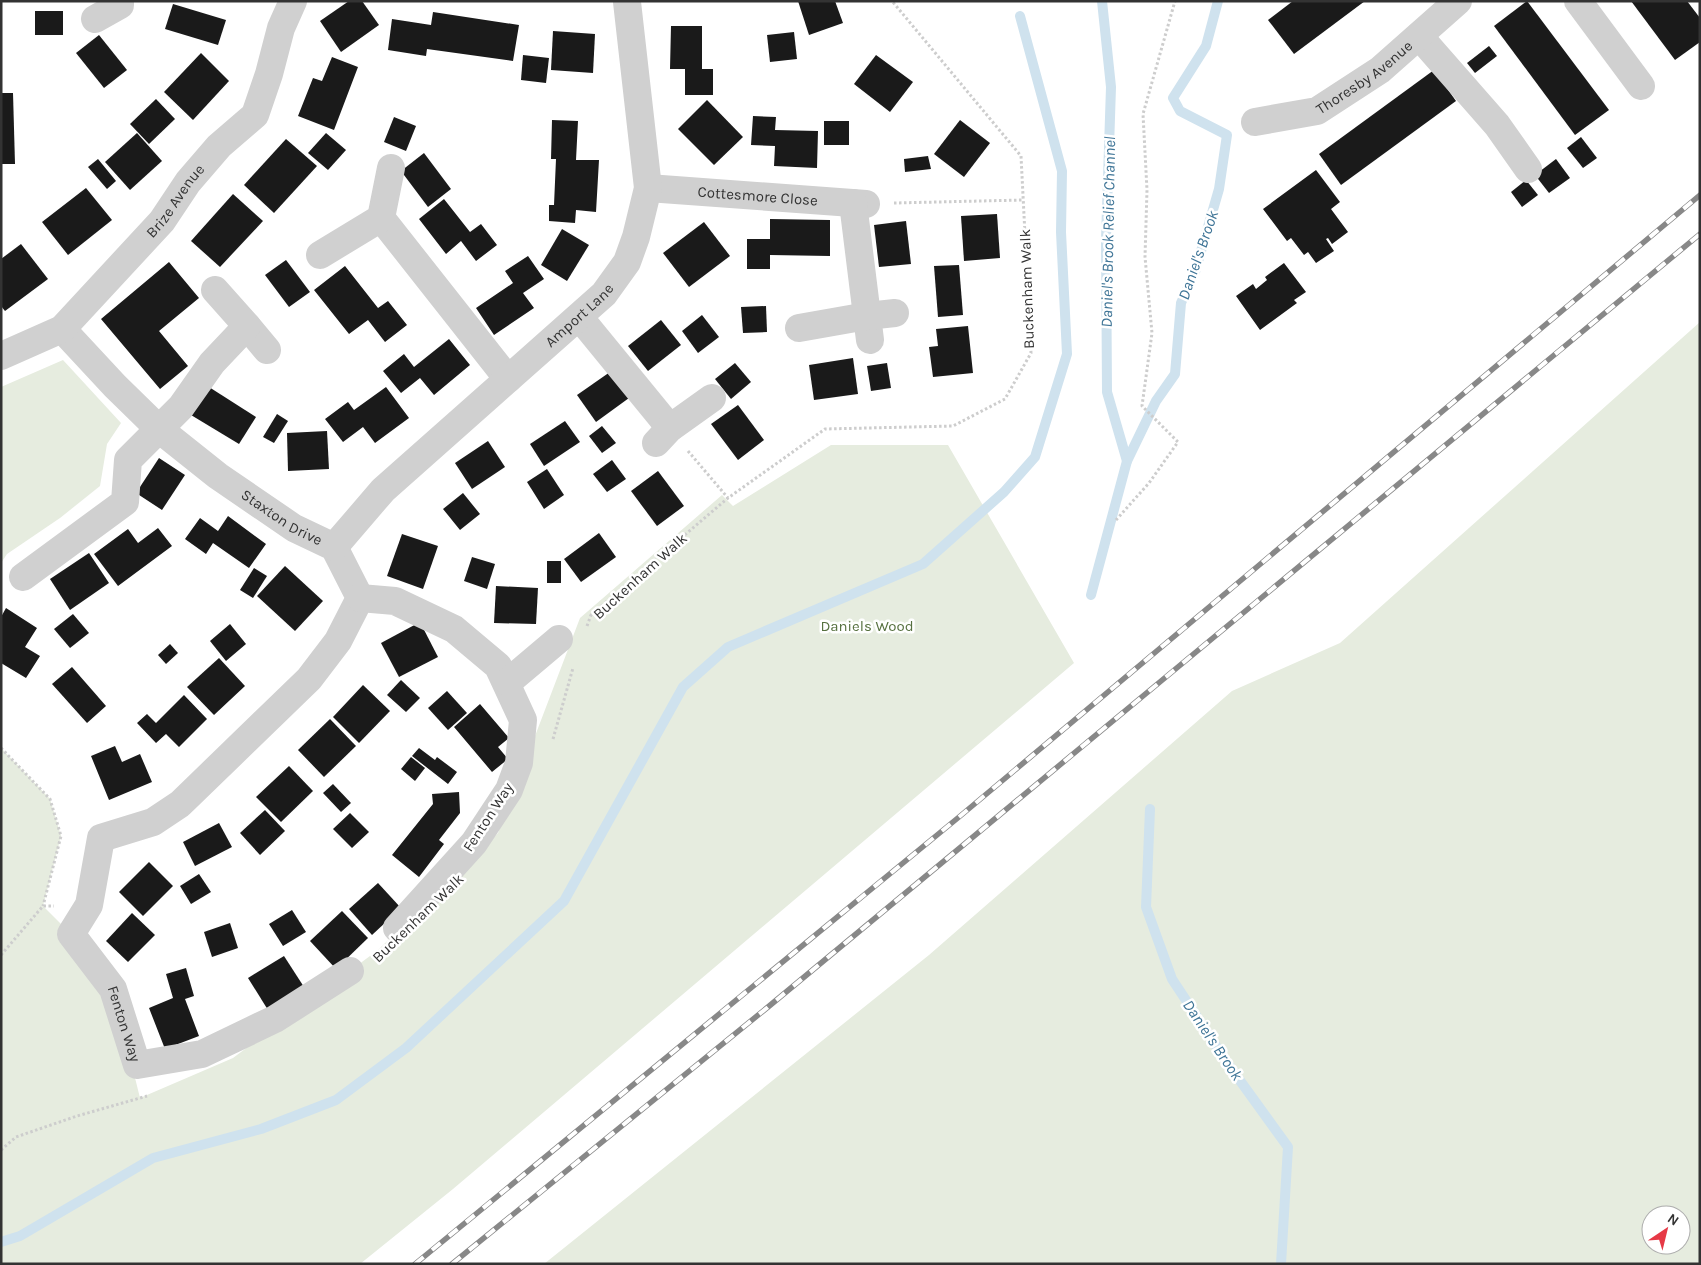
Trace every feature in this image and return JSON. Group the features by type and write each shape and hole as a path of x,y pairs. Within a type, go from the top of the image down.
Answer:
{"street":[{"name":"Brize Avenue","path":"1,356 62,329 162,220 188,182 219,146 254,115 269,74 281,28 293,1"},
{"path":"622,1 634,1"},
{"name":"Thoresby Avenue","path":"1255,122 1317,111 1380,70 1458,1"},
{"path":"1578,1 1641,86"},
{"name":"Amport Lane","path":"334,547 383,490 580,318 604,294 627,262 636,237 648,188 627,2"},
{"path":"96,19 126,7"},
{"path":"1419,36 1497,126 1528,169"},
{"path":"320,255 381,218 391,168"},
{"name":"Cottesmore Close","path":"648,188 859,203"},
{"path":"859,203 868,328"},
{"path":"381,218 508,379"},
{"path":"215,290 267,350"},
{"path":"799,328 868,328 895,313"},
{"path":"580,318 663,436 712,398"},
{"path":"23,577 125,502 128,460 180,407 212,362 246,326"},
{"name":"Staxton Drive","path":"62,329 159,430 218,476 294,528 334,547 360,598"},
{"name":"Fenton Way","path":"350,971 275,1019 202,1054 137,1065 113,989 71,934 89,905 101,838 153,822 180,804 309,680 338,641 360,598 395,600 454,629 498,666 508,682 523,720 519,762 510,790 474,843 397,928"},
{"path":"508,682 573,644"}],"path":[{"name":"Buckenham Walk","path":"553,741 573,644 591,616 728,498 825,428 953,426 1005,399 1031,353 1021,156 892,1"},
{"path":"1116,520 1149,483 1178,442 1142,406 1152,333 1145,257 1147,190 1143,114 1175,1"},
{"path":"859,203 1023,200"},
{"path":"663,436 728,498"},
{"path":"1,748 50,799 61,836 43,906 1,955"},
{"path":"43,906 89,905"},
{"path":"1,1150 16,1137 149,1095"}],"green space":[{"path":"1700,322 1700,1264 544,1264 929,955 1232,691 1340,643"},
{"path":"63,360 121,423 107,444 100,486 60,518 7,554 1,563 1,387"},
{"name":"Daniels Wood","path":"831,445 948,445 1074,663 453,1189 360,1264 1,1264 1,748 50,799 61,836 43,906 71,934 113,989 140,1098 233,1058 378,950 498,833 580,618 722,495 733,506"}],"building":[{"path":"349,1 362,1 379,25 341,52 320,21"},
{"path":"798,1 835,1 843,23 809,35"},
{"path":"1293,1 1365,1 1294,54 1268,20"},
{"path":"1527,1 1609,110 1575,135 1494,26"},
{"path":"1631,1 1687,1 1700,18 1700,42 1675,60"},
{"path":"173,4 226,20 218,45 165,29"},
{"path":"35,11 63,11 63,35 35,35"},
{"path":"433,12 519,25 513,61 427,49 426,56 388,50 392,19 431,25"},
{"path":"671,26 702,26 702,69 713,69 713,95 685,95 685,69 670,69"},
{"path":"553,31 595,34 593,73 551,70"},
{"path":"794,32 797,59 770,62 767,35"},
{"path":"99,35 127,70 104,88 76,53"},
{"path":"1489,46 1497,56 1475,73 1467,63"},
{"path":"201,53 229,81 193,120 164,92"},
{"path":"523,55 549,58 546,83 521,80"},
{"path":"876,55 913,82 890,112 854,84"},
{"path":"332,57 358,67 334,130 298,116 313,78 322,81"},
{"path":"1434,70 1456,101 1341,185 1319,154"},
{"path":"1,93 13,93 15,164 1,164"},
{"path":"156,99 175,119 149,144 130,124"},
{"path":"707,100 743,137 714,165 678,129"},
{"path":"753,116 776,117 775,130 818,131 817,168 774,166 775,146 751,145"},
{"path":"394,117 416,126 406,151 384,142"},
{"path":"552,120 578,121 576,160 599,160 596,212 576,210 575,223 549,221 549,205 554,205 556,159 551,159"},
{"path":"960,120 990,143 964,177 934,154"},
{"path":"824,121 849,121 849,145 824,145"},
{"path":"137,133 162,161 130,190 105,162"},
{"path":"326,133 346,150 328,170 308,153"},
{"path":"1581,137 1597,158 1583,168 1567,148"},
{"path":"286,139 317,166 274,213 244,185"},
{"path":"424,153 451,189 428,207 401,171"},
{"path":"928,156 931,169 905,172 904,159"},
{"path":"98,159 116,181 107,189 88,167"},
{"path":"1556,159 1570,178 1549,193 1535,175"},
{"path":"1316,170 1340,202 1331,209 1348,232 1332,244 1328,238 1326,239 1334,251 1316,263 1308,252 1304,255 1291,238 1287,241 1263,209"},
{"path":"1526,180 1538,195 1522,207 1511,192"},
{"path":"86,188 112,220 68,255 42,222"},
{"path":"233,194 263,221 220,267 191,241"},
{"path":"444,199 470,232 481,224 497,245 476,261 461,241 446,254 419,219"},
{"path":"997,214 1000,258 964,261 961,216"},
{"path":"770,219 830,220 830,256 770,255 770,269 747,269 747,239 770,239"},
{"path":"906,221 911,264 879,267 874,225"},
{"path":"704,222 730,256 689,287 663,253"},
{"path":"562,229 589,245 567,281 541,265"},
{"path":"21,244 48,279 5,311 1,306 1,259"},
{"path":"528,256 544,279 523,293 534,308 494,335 476,308 513,283 505,271"},
{"path":"286,260 310,292 289,307 265,275"},
{"path":"169,262 199,298 159,331 188,366 160,389 101,319"},
{"path":"1284,263 1306,292 1294,300 1297,303 1260,330 1236,296 1253,284 1256,289 1267,280 1265,277"},
{"path":"959,265 963,315 938,317 934,266"},
{"path":"345,266 378,308 388,301 407,325 385,342 368,320 349,334 314,290"},
{"path":"766,306 767,332 743,333 741,307"},
{"path":"702,315 719,337 698,353 682,331"},
{"path":"661,320 681,345 648,371 628,346"},
{"path":"968,326 973,373 933,377 929,347 938,346 936,329"},
{"path":"449,339 470,365 434,395 420,378 401,393 383,371 404,354 414,367"},
{"path":"853,358 858,394 814,400 809,365"},
{"path":"735,363 751,382 731,399 715,379"},
{"path":"887,363 891,388 871,391 867,366"},
{"path":"610,372 629,398 596,422 577,395"},
{"path":"209,387 256,417 239,444 191,415"},
{"path":"386,387 409,418 375,443 363,427 343,442 325,419 348,402 354,410"},
{"path":"738,405 764,440 738,460 711,424"},
{"path":"277,414 288,421 274,443 263,437"},
{"path":"565,421 580,442 544,466 530,444"},
{"path":"602,426 616,443 602,453 589,436"},
{"path":"327,431 329,469 288,471 287,433"},
{"path":"488,441 505,467 472,489 455,463"},
{"path":"159,458 185,475 162,510 136,493"},
{"path":"612,460 626,479 607,492 593,474"},
{"path":"547,469 564,495 544,509 527,482"},
{"path":"658,471 684,506 657,526 631,491"},
{"path":"463,493 480,514 460,530 443,509"},
{"path":"228,516 266,544 249,568 213,543 206,554 185,539 200,518 218,531"},
{"path":"158,528 172,546 118,586 94,554 128,529 138,543"},
{"path":"599,533 616,557 581,582 564,559"},
{"path":"402,534 438,546 423,589 387,576"},
{"path":"89,553 109,583 70,610 50,579"},
{"path":"472,557 495,564 487,589 464,581"},
{"path":"547,561 561,561 561,583 547,583"},
{"path":"285,566 323,601 295,631 257,596"},
{"path":"254,568 267,576 253,598 240,590"},
{"path":"496,586 538,588 536,624 494,623"},
{"path":"6,608 37,628 25,647 40,656 26,678 1,663 1,617"},
{"path":"73,614 89,633 70,648 54,629"},
{"path":"420,622 438,657 399,677 381,643"},
{"path":"230,624 246,644 226,661 210,641"},
{"path":"170,644 178,653 166,664 158,655"},
{"path":"219,658 245,686 214,715 187,687"},
{"path":"72,667 106,706 87,723 52,684"},
{"path":"401,680 420,698 406,712 387,695"},
{"path":"363,685 390,711 359,743 333,717"},
{"path":"447,691 467,713 448,730 428,708"},
{"path":"184,695 207,719 179,747 166,734 156,743 137,723 147,714 156,723"},
{"path":"480,704 509,738 498,747 508,759 492,772 454,727"},
{"path":"330,719 356,746 324,777 298,750"},
{"path":"115,746 122,762 140,754 152,782 109,800 91,756"},
{"path":"419,748 435,760 437,757 457,772 448,784 412,756"},
{"path":"411,757 425,768 415,781 401,769"},
{"path":"289,766 313,791 281,822 256,797"},
{"path":"333,784 351,803 341,812 323,793"},
{"path":"459,792 460,813 439,840 444,844 419,877 392,855 433,804 432,794"},
{"path":"265,810 285,831 260,855 240,833"},
{"path":"350,813 369,832 352,848 333,829"},
{"path":"219,823 232,847 195,866 183,842"},
{"path":"149,862 173,886 143,916 119,892"},
{"path":"199,874 211,892 191,904 180,886"},
{"path":"378,883 401,908 372,935 349,909"},
{"path":"292,910 306,932 283,946 269,924"},
{"path":"342,911 368,938 336,969 310,941"},
{"path":"132,913 155,935 128,962 106,941"},
{"path":"230,923 238,948 212,957 204,932"},
{"path":"284,956 304,987 268,1010 248,978"},
{"path":"186,968 194,996 185,999 199,1036 165,1049 149,1008 173,998 166,974"}],"waterway":[{"name":"Daniel's Brook Relief Channel","path":"1102,1 1111,87 1106,239 1107,392 1127,461"},
{"name":"Daniel's Brook","path":"1091,595 1127,461 1156,401 1175,374 1181,303 1195,272 1219,189 1227,135 1180,111 1173,98 1206,46 1218,1"},
{"path":"1,1242 20,1236 153,1158 261,1129 336,1100 406,1048 564,901 683,687 728,647 923,564 1004,492 1035,457 1067,354 1061,232 1062,171 1020,16"},
{"name":"Daniel's Brook","path":"1150,809 1146,907 1172,979 1228,1064 1288,1147 1281,1264"}],"railway":[{"path":"415,1264 959,817 1700,195"},
{"path":"452,1264 768,1007 1700,234"}]}
